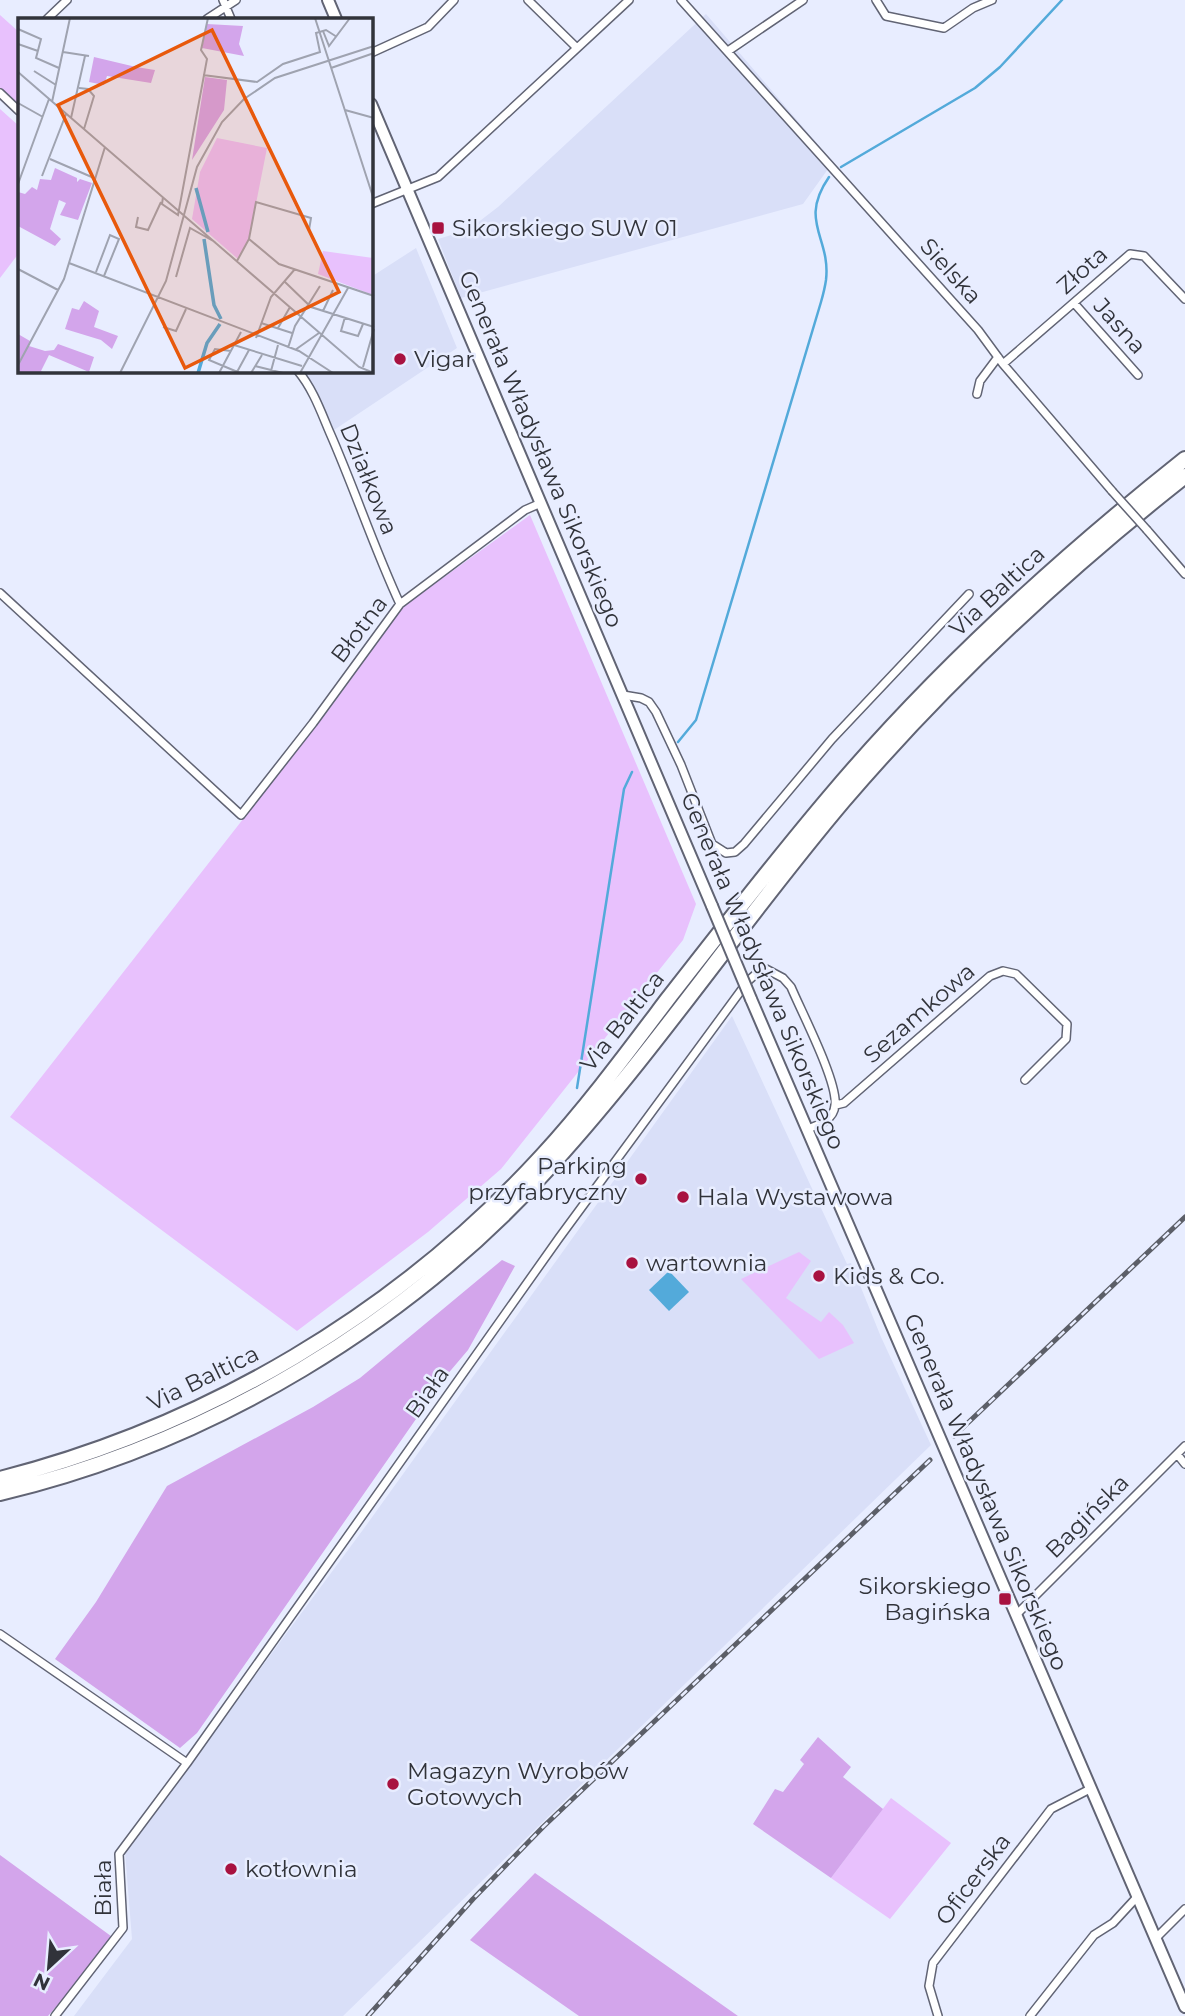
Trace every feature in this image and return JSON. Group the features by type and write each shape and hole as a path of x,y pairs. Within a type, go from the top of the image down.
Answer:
{"highway":[{"name":"Via Baltica","path":"0,1479 96,1450 163,1424 244,1385 358,1316 408,1280 457,1239 521,1178 560,1136 769,870 886,733 1019,600 1094,533 1185,459"},
{"name":"Via Baltica","path":"0,1493 56,1478 125,1454 258,1393 370,1324 466,1249 572,1142 784,873 887,752 962,673 1027,611 1101,545 1185,476"}],"street":[{"path":"48,18 67,0"},
{"path":"208,18 225,3 236,0"},
{"path":"328,0 335,18"},
{"path":"373,52 428,27 454,0"},
{"path":"528,0 578,48"},
{"path":"373,203 438,177 628,0"},
{"name":"Sielska","path":"681,0 978,330 1003,364 1185,573"},
{"path":"728,51 803,0"},
{"path":"876,0 886,16 944,28 992,0"},
{"path":"0,93 18,110"},
{"name":"Generała Władysława Sikorskiego","path":"373,109 751,999 1185,2007"},
{"name":"Złota","path":"1003,364 1126,256 1134,253 1147,259 1185,299"},
{"name":"Jasna","path":"1074,303 1138,375"},
{"path":"977,394 980,381 998,357"},
{"name":"Działkowa","path":"299,373 312,391 345,466 386,575 400,604"},
{"name":"Błotna","path":"0,593 241,814 313,723 400,604 525,510 541,503"},
{"path":"623,695 649,702 681,765 712,844 726,853 735,852 744,845 832,739 969,594"},
{"name":"Biała","path":"55,2016 123,1928 118,1854 187,1763 559,1238 747,981 757,973 766,970 774,972 790,986 825,1066 836,1105"},
{"name":"Sezamkowa","path":"836,1105 844,1103 990,976 1003,971 1016,974 1067,1024 1066,1039 1025,1080"},
{"path":"807,1129 824,1122 836,1105"},
{"name":"Bagińska","path":"1017,1614 1185,1446"},
{"path":"1177,1454 1185,1464"},
{"path":"0,1634 187,1763"},
{"name":"Oficerska","path":"938,2016 929,1986 933,1963 1051,1809 1090,1789"},
{"path":"1030,2016 1094,1935 1113,1923 1137,1897"},
{"path":"1155,1939 1185,1909"}],"shaded area":[{"path":"706,14 833,162 803,204 461,298 438,239 468,230 498,207"},
{"path":"0,15 18,31 18,104 0,88"},
{"path":"0,109 18,125 18,254 0,278"},
{"path":"416,248 457,348 334,430 304,373 373,373 373,276"},
{"path":"530,515 696,904 683,940 501,1169 428,1232 297,1331 10,1117 330,708 404,606"},
{"path":"732,1016 847,1264 851,1263 881,1337 931,1445 343,2016 74,2016 132,1939 125,1852 365,1527"},
{"path":"799,1252 811,1261 786,1298 821,1322 829,1312 843,1325 854,1343 819,1359 741,1279"},
{"path":"502,1260 515,1266 468,1350 446,1376 197,1733 180,1748 55,1659 96,1602 167,1486 313,1407 360,1378"},
{"path":"818,1737 851,1767 843,1777 883,1809 831,1878 753,1824 775,1789 783,1792 804,1764 800,1760"},
{"path":"891,1798 951,1843 890,1919 831,1878"},
{"path":"0,1855 115,1939 48,2016 0,2016"},
{"path":"535,1873 738,2016 579,2016 470,1940"}],"water":[{"path":"669,1271 689,1292 669,1311 649,1290"}],"waterway":[{"path":"841,167 975,88 1000,67 1062,0"},
{"path":"678,742 696,720 822,297 826,265 816,206 829,177"},
{"path":"577,1088 624,789 632,772"}],"railway":[{"path":"954,1436 1185,1217"},
{"path":"368,2016 473,1899 543,1827 930,1460"}],"place":[{"name":"Sikorskiego SUW 01","path":"438,228"},
{"name":"Vigar","path":"400,359"},
{"name":"Parking przyfabryczny","path":"641,1179"},
{"name":"Hala Wystawowa","path":"683,1197"},
{"name":"wartownia","path":"632,1263"},
{"name":"Kids & Co.","path":"819,1276"},
{"name":"Sikorskiego Bagińska","path":"1005,1599"},
{"name":"Magazyn Wyrobów Gotowych","path":"393,1784"},
{"name":"kotłownia","path":"231,1869"}]}
